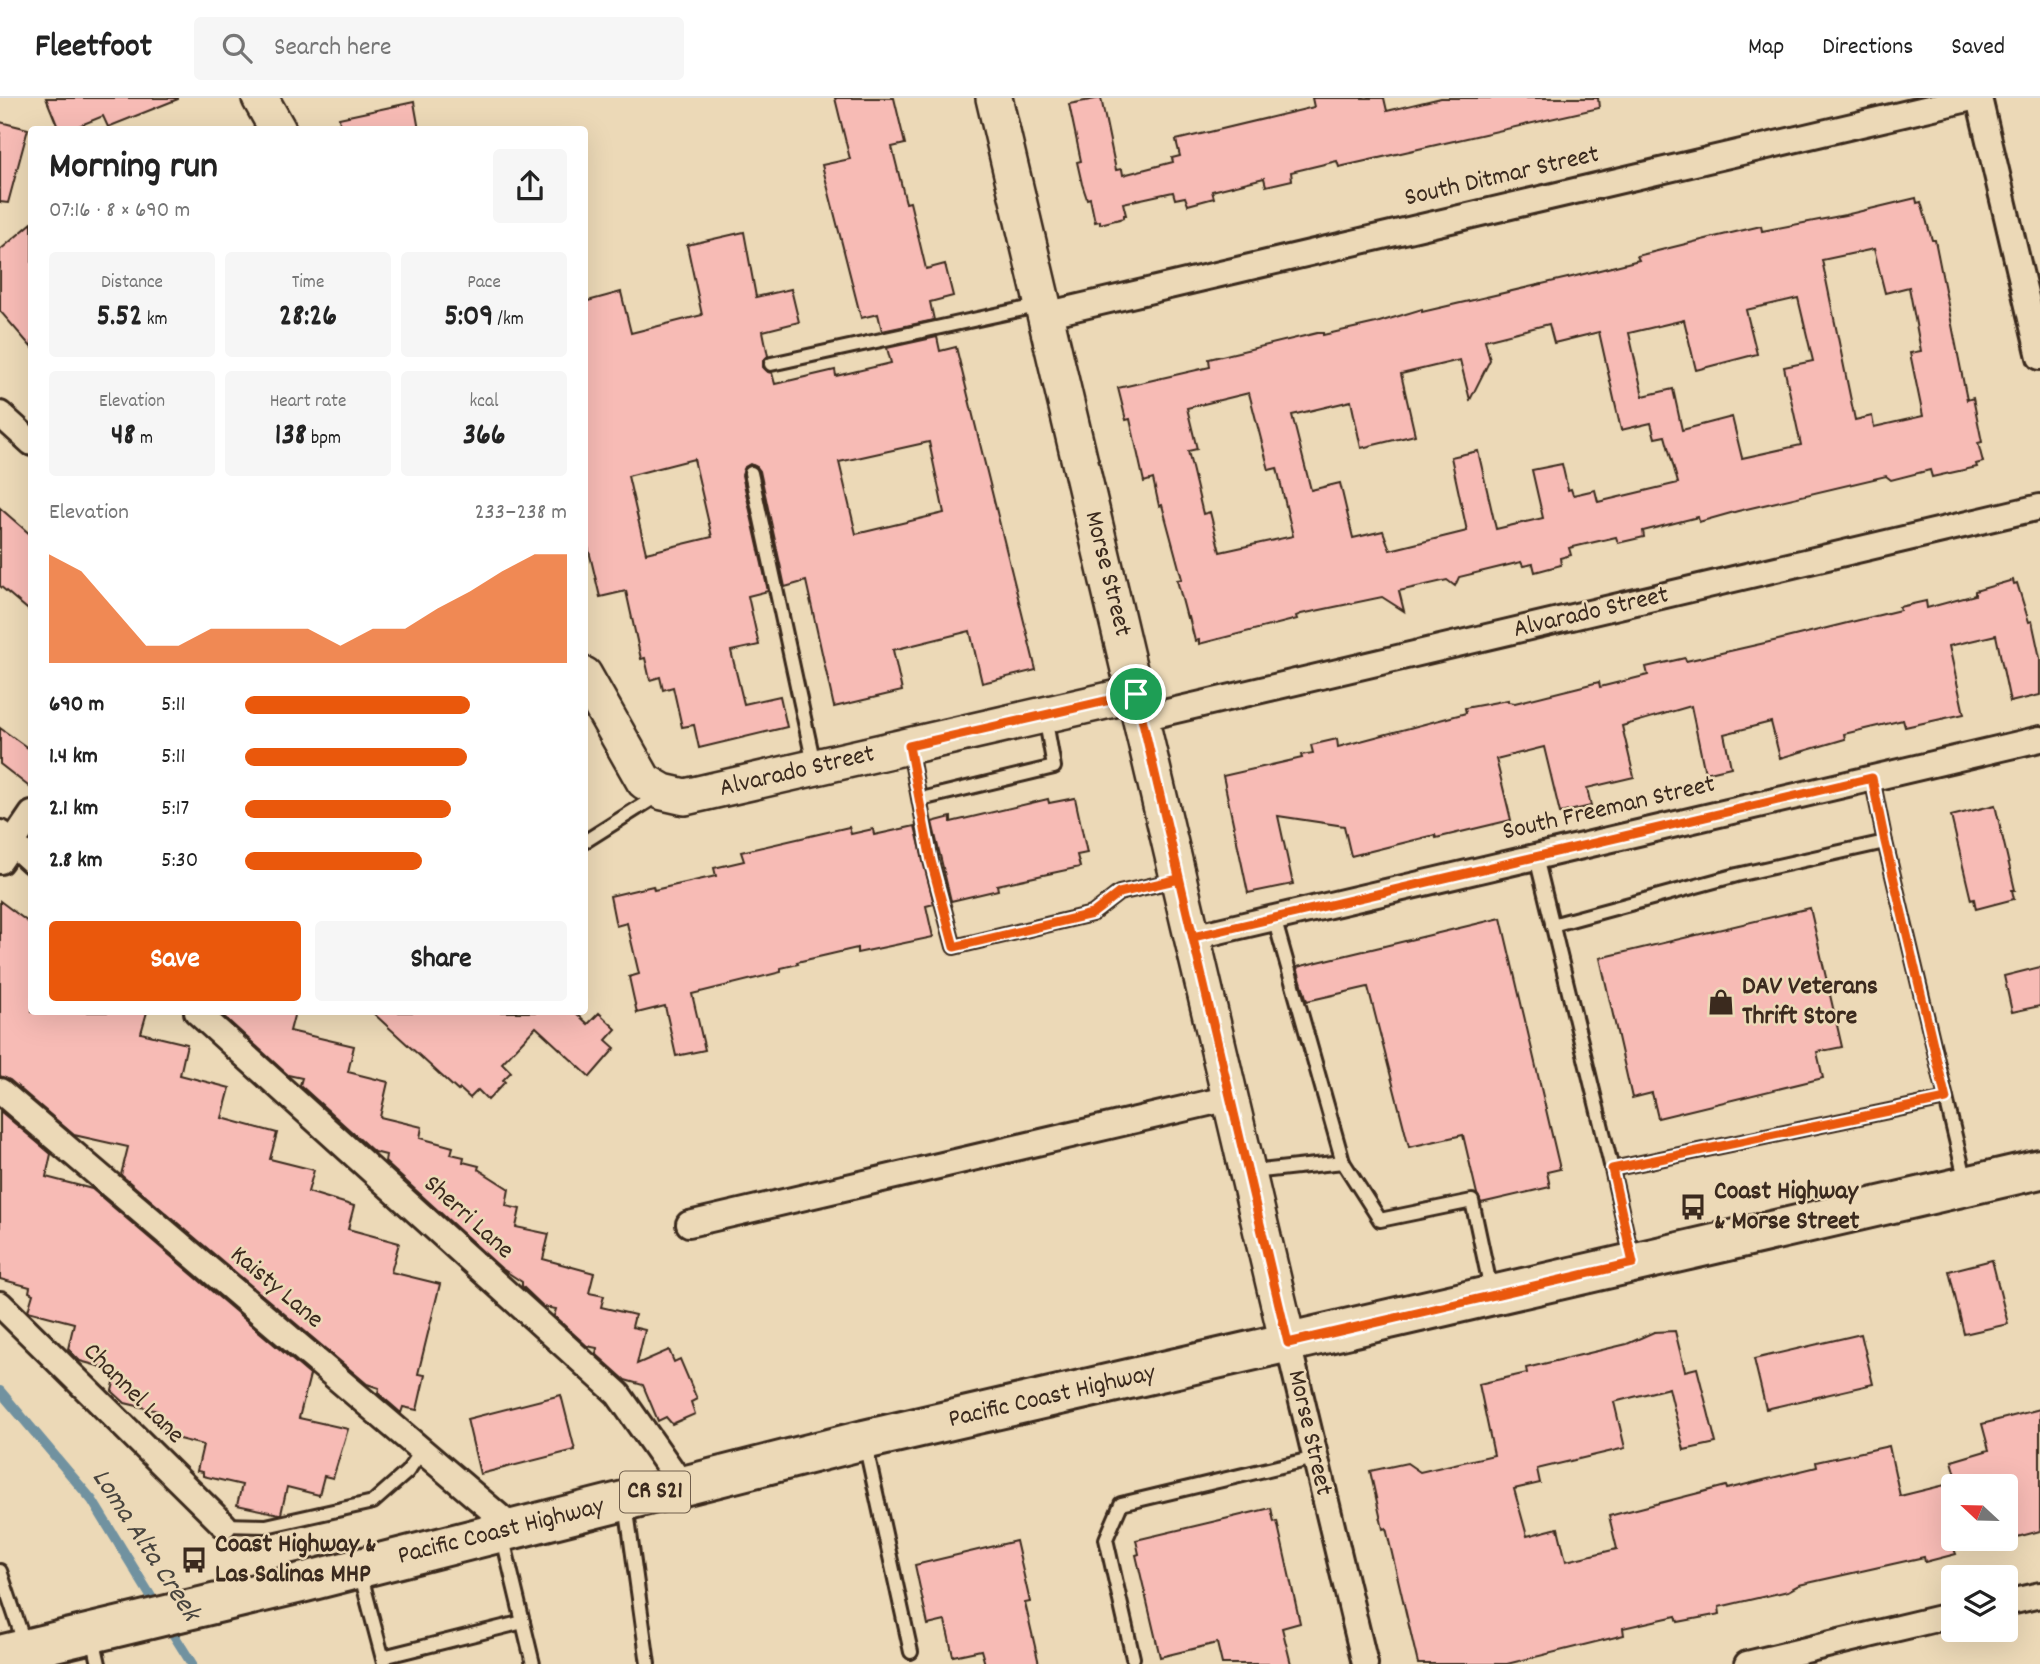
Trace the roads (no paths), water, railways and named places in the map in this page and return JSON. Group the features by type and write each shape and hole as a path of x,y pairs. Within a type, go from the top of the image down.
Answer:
{"main road":[{"name":"CR S21","path":"1288,1343 2040,1169"},
{"name":"Pacific Coast Highway","path":"13,1652 98,1643 215,1605 682,1485 864,1440 1288,1343"}],"street":[{"path":"260,98 276,126"},
{"name":"Morse Street","path":"994,98 1366,1664"},
{"name":"South Ditmar Street","path":"1044,310 1972,98"},
{"path":"1979,98 2033,299 2040,357"},
{"path":"0,414 28,439"},
{"name":"Alvarado Street","path":"663,792 685,797 1045,715 1139,706 2040,507"},
{"path":"588,682 644,781 663,792"},
{"name":"South Freeman Street","path":"1193,937 2040,739"},
{"path":"28,818 4,845 28,859"},
{"name":"Sherri Lane","path":"200,1015 618,1394 682,1485"},
{"name":"Kaisty Lane","path":"0,1091 422,1451 507,1531"},
{"path":"689,1224 1230,1098"},
{"name":"Channel Lane","path":"0,1304 224,1525"},
{"path":"2018,1600 2040,1595"},
{"path":"1746,1664 1941,1618"}],"lane":[{"path":"771,364 1044,310"},
{"path":"751,473 815,768"},
{"path":"921,799 1054,766 1045,715"},
{"path":"909,746 931,861 954,947 1092,914 1119,893 1179,879"},
{"path":"1872,778 1967,1186"},
{"path":"588,839 663,792"},
{"path":"1552,925 1737,876 1885,842"},
{"path":"1536,857 1633,1263"},
{"path":"1274,918 1343,1162 1380,1220 1472,1202 1492,1295"},
{"path":"1612,1169 1946,1099"},
{"path":"1248,1173 1343,1162"},
{"path":"864,1440 911,1652"},
{"path":"224,1525 266,1526 373,1502 407,1472 422,1451"},
{"path":"1133,1658 1106,1539 1121,1504 1315,1458"},
{"path":"626,1500 648,1664"},
{"path":"507,1531 533,1664"},
{"path":"359,1569 384,1660 523,1622"},
{"path":"0,1571 13,1652"}],"waterway":[{"name":"Loma Alta Creek","path":"0,1391 92,1500 158,1608"},
{"name":"Loma Alta Creek","path":"167,1624 192,1664"}],"place":[{"name":"DAV Veterans Thrift Store","path":"1721,1002"},
{"name":"Coast Highway & Morse Street","path":"1693,1207"},
{"name":"Coast Highway & Las Salinas MHP","path":"194,1560"}]}
